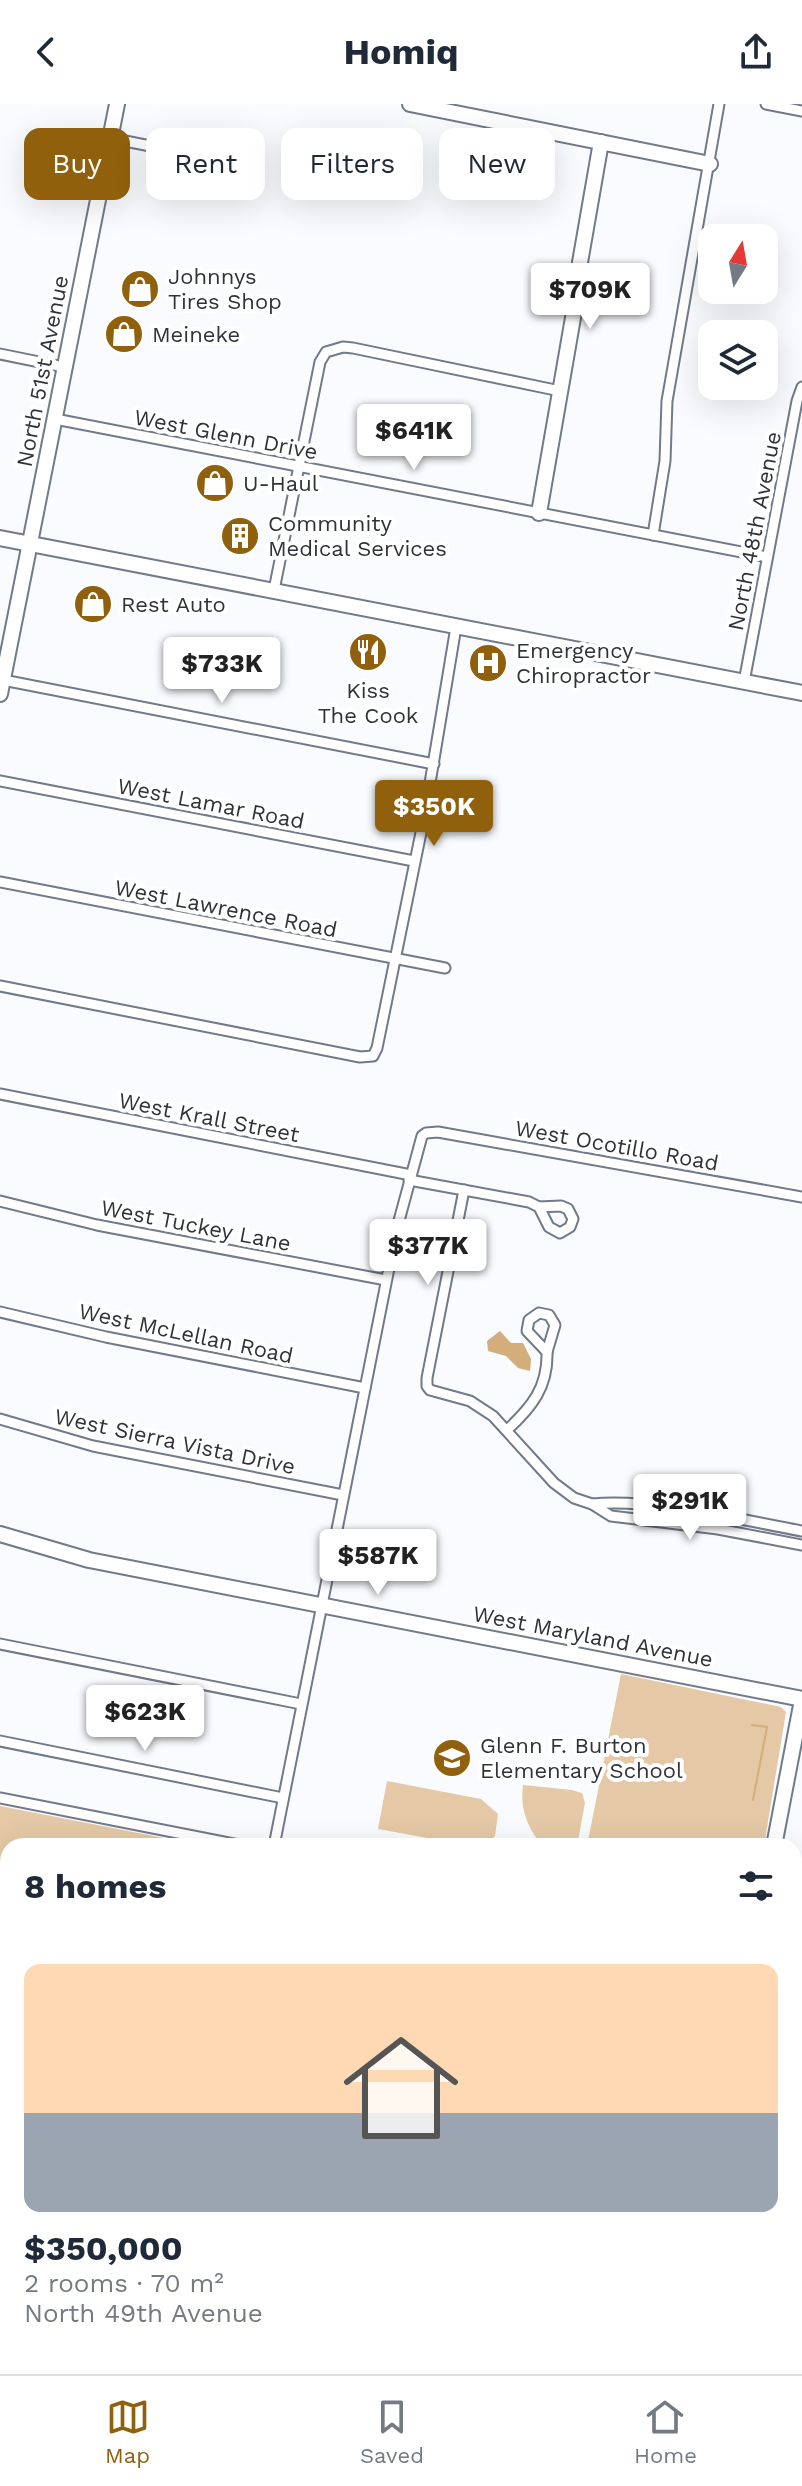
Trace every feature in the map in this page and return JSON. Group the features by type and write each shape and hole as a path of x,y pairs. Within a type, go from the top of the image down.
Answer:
{"street":[{"name":"North 51st Avenue","path":"112,128 117,104"},
{"path":"410,104 710,164"},
{"path":"653,535 665,461 667,401 719,104"},
{"path":"766,104 802,111"},
{"path":"539,513 601,142"},
{"name":"North 51st Avenue","path":"2,687 98,200"},
{"path":"274,590 320,362 326,352 343,347 353,348 560,391"},
{"path":"0,354 64,367"},
{"name":"North 48th Avenue","path":"744,682 802,388"},
{"name":"West Glenn Drive","path":"55,419 767,557"},
{"path":"0,538 802,693"},
{"path":"0,986 360,1057 373,1056 396,959 434,764 456,627"},
{"path":"2,687 434,764"},
{"name":"West Lamar Road","path":"0,781 414,861"},
{"name":"West Lawrence Road","path":"0,882 445,968"},
{"name":"West Krall Street","path":"0,1094 410,1177 529,1202 539,1207"},
{"name":"West Ocotillo Road","path":"410,1177 420,1140 426,1133 483,1139 802,1197"},
{"path":"276,1838 386,1280 410,1177"},
{"path":"464,1190 427,1386 435,1392 477,1405 507,1430 554,1483 574,1498 592,1504 611,1516 718,1529 802,1545"},
{"name":"West Tuckey Lane","path":"0,1201 97,1225 386,1280"},
{"name":"West McLellan Road","path":"0,1312 106,1337 365,1388"},
{"path":"507,1430 528,1410 541,1390 546,1375 547,1352"},
{"name":"West Sierra Vista Drive","path":"0,1419 93,1446 343,1495"},
{"path":"592,1504 611,1502 677,1510 802,1531"},
{"name":"West Maryland Avenue","path":"0,1534 89,1560 802,1700"},
{"path":"0,1644 301,1704"},
{"path":"776,1838 802,1700"},
{"path":"0,1741 283,1798"},
{"path":"0,1798 203,1838"}],"shaded area":[{"path":"500,1331 511,1343 523,1343 531,1359 530,1371 518,1368 506,1356 488,1351 487,1341"},
{"path":"621,1674 781,1707 786,1712 765,1838 589,1838"},
{"path":"387,1781 481,1799 498,1814 493,1838 427,1838 378,1829"},
{"path":"523,1785 582,1793 585,1803 578,1838 537,1838 525,1816"},
{"path":"0,1806 164,1838 0,1838"}],"waterway":[{"path":"752,1725 767,1727 753,1800"}],"place":[{"name":"Johnnys Tires Shop","path":"140,289"},
{"name":"Meineke","path":"124,334"},
{"name":"U-Haul","path":"215,483"},
{"name":"Community Medical Services","path":"240,536"},
{"name":"Rest Auto","path":"93,604"},
{"name":"Kiss The Cook","path":"368,652"},
{"name":"Emergency Chiropractor","path":"488,663"},
{"name":"Glenn F. Burton Elementary School","path":"452,1758"}]}
